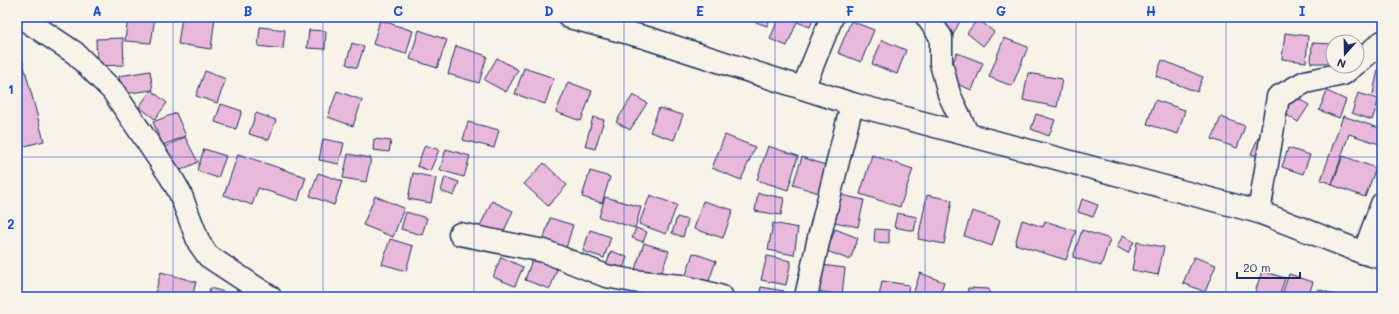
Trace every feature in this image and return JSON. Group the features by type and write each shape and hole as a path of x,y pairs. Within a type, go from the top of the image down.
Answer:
{"street":[{"path":"21,17 75,53 113,91 171,177 180,193 199,243 208,256 270,297"},
{"path":"569,17 646,38 852,104 1259,212 1373,255 1382,204"},
{"path":"803,88 832,17"},
{"path":"927,17 941,37 941,63 949,94 968,135"},
{"path":"1365,56 1382,42"},
{"path":"1259,212 1278,97 1305,82 1343,74"},
{"path":"806,297 852,104"},
{"path":"460,234 544,251 606,276 633,281 680,286 722,297"}],"building":[{"path":"128,17 155,17 151,43 125,41"},
{"path":"182,17 215,17 211,49 178,44"},
{"path":"742,17 771,17 767,26"},
{"path":"779,17 814,17 810,27 797,22 787,46 770,39"},
{"path":"933,17 962,17 952,37 929,25"},
{"path":"978,19 994,32 983,46 967,33"},
{"path":"380,20 413,31 406,54 373,44"},
{"path":"851,21 874,30 861,62 838,53"},
{"path":"260,27 285,30 283,49 258,46"},
{"path":"309,30 326,31 325,49 307,48"},
{"path":"419,30 447,40 437,68 410,59"},
{"path":"1285,33 1308,36 1306,62 1282,59"},
{"path":"123,38 124,65 97,66 96,39"},
{"path":"1004,38 1028,47 1012,86 989,77"},
{"path":"17,40 44,141 21,147 17,131"},
{"path":"882,40 906,50 897,74 872,64"},
{"path":"352,43 364,47 357,68 346,64"},
{"path":"1312,43 1325,44 1325,63 1311,63"},
{"path":"456,46 487,56 479,83 448,74"},
{"path":"957,53 983,63 972,90 946,80"},
{"path":"497,58 518,70 506,92 484,80"},
{"path":"1162,60 1203,77 1197,92 1156,76"},
{"path":"1379,64 1382,65 1382,96 1373,94"},
{"path":"524,68 554,78 545,104 515,94"},
{"path":"150,71 153,90 122,94 119,76"},
{"path":"205,71 226,79 217,103 196,96"},
{"path":"1028,73 1062,79 1057,107 1023,100"},
{"path":"568,82 592,91 581,121 556,112"},
{"path":"151,90 167,103 155,119 139,107"},
{"path":"337,91 362,100 353,126 328,117"},
{"path":"1327,91 1346,100 1339,118 1319,110"},
{"path":"1358,93 1379,99 1372,120 1352,113"},
{"path":"633,95 647,103 630,130 616,122"},
{"path":"1293,95 1309,105 1298,122 1282,112"},
{"path":"1155,100 1185,110 1178,134 1147,124"},
{"path":"221,104 242,111 236,129 215,122"},
{"path":"659,108 683,115 674,140 650,132"},
{"path":"176,113 186,136 163,145 153,122"},
{"path":"256,113 276,120 269,140 249,134"},
{"path":"1036,114 1055,120 1049,136 1031,129"},
{"path":"1343,116 1382,129 1382,134 1379,144 1349,134 1332,184 1321,180"},
{"path":"593,117 604,120 595,149 585,146"},
{"path":"1221,117 1245,126 1237,148 1212,139"},
{"path":"468,122 499,130 494,148 463,140"},
{"path":"725,135 755,147 741,180 712,168"},
{"path":"185,137 198,162 177,172 165,147"},
{"path":"1258,138 1282,148 1276,164 1251,154"},
{"path":"323,139 344,143 339,164 319,160"},
{"path":"374,139 391,141 389,152 373,150"},
{"path":"425,145 439,150 430,171 417,166"},
{"path":"768,146 798,156 788,190 757,180"},
{"path":"1288,148 1310,155 1303,174 1282,167"},
{"path":"204,149 226,156 218,178 197,171"},
{"path":"446,149 470,156 464,177 440,170"},
{"path":"238,154 306,177 298,201 258,188 252,205 224,195"},
{"path":"348,154 371,158 366,182 343,178"},
{"path":"872,155 913,169 900,207 860,194"},
{"path":"1343,156 1376,168 1365,197 1332,185"},
{"path":"802,157 828,166 819,193 793,185"},
{"path":"544,163 567,185 548,206 524,184"},
{"path":"590,171 610,177 602,203 582,197"},
{"path":"318,173 342,181 334,205 310,196"},
{"path":"413,173 436,178 431,203 408,199"},
{"path":"445,177 459,182 454,196 441,191"},
{"path":"758,193 784,198 781,215 755,211"},
{"path":"650,195 677,205 666,234 639,224"},
{"path":"841,195 864,200 858,227 835,222"},
{"path":"927,195 952,200 944,244 918,239"},
{"path":"375,196 404,208 393,237 363,225"},
{"path":"605,197 641,207 635,228 599,217"},
{"path":"1082,199 1098,205 1093,217 1078,212"},
{"path":"492,201 513,211 500,240 478,230"},
{"path":"703,201 733,210 723,238 694,229"},
{"path":"972,211 1000,220 992,246 964,236"},
{"path":"406,212 427,218 422,235 401,229"},
{"path":"897,213 917,217 914,231 894,227"},
{"path":"677,217 688,220 683,237 672,233"},
{"path":"550,218 573,225 566,248 543,241"},
{"path":"1022,220 1043,227 1045,221 1076,231 1066,260 1015,244"},
{"path":"773,223 798,228 794,255 768,250"},
{"path":"636,228 647,232 643,242 632,238"},
{"path":"835,229 858,238 850,260 827,251"},
{"path":"875,229 889,230 889,243 874,242"},
{"path":"590,230 611,237 604,258 583,251"},
{"path":"1082,230 1110,239 1101,266 1073,257"},
{"path":"1123,235 1134,242 1128,253 1117,247"},
{"path":"390,239 413,246 406,271 382,264"},
{"path":"1137,242 1164,247 1158,275 1132,270"},
{"path":"644,243 669,251 660,277 635,269"},
{"path":"611,251 627,257 621,274 605,268"},
{"path":"693,253 716,261 707,286 685,278"},
{"path":"534,254 559,263 550,289 525,280"},
{"path":"767,256 791,261 786,285 761,280"},
{"path":"501,257 523,267 515,286 493,277"},
{"path":"1194,257 1216,265 1205,292 1183,283"},
{"path":"821,265 845,268 842,295 817,291"},
{"path":"1262,271 1285,278 1279,297 1272,297 1255,292"},
{"path":"161,272 196,282 192,297 154,297"},
{"path":"920,273 944,282 939,297 912,297"},
{"path":"1289,274 1313,282 1308,297 1281,297"},
{"path":"882,281 909,285 907,297 879,297"},
{"path":"761,287 784,291 783,297 759,297"},
{"path":"210,288 228,293 227,297 208,297"},
{"path":"968,288 989,289 989,297 967,297"},
{"path":"1318,289 1333,294 1332,297 1315,297"},
{"path":"1220,290 1235,297 1216,297"}]}
